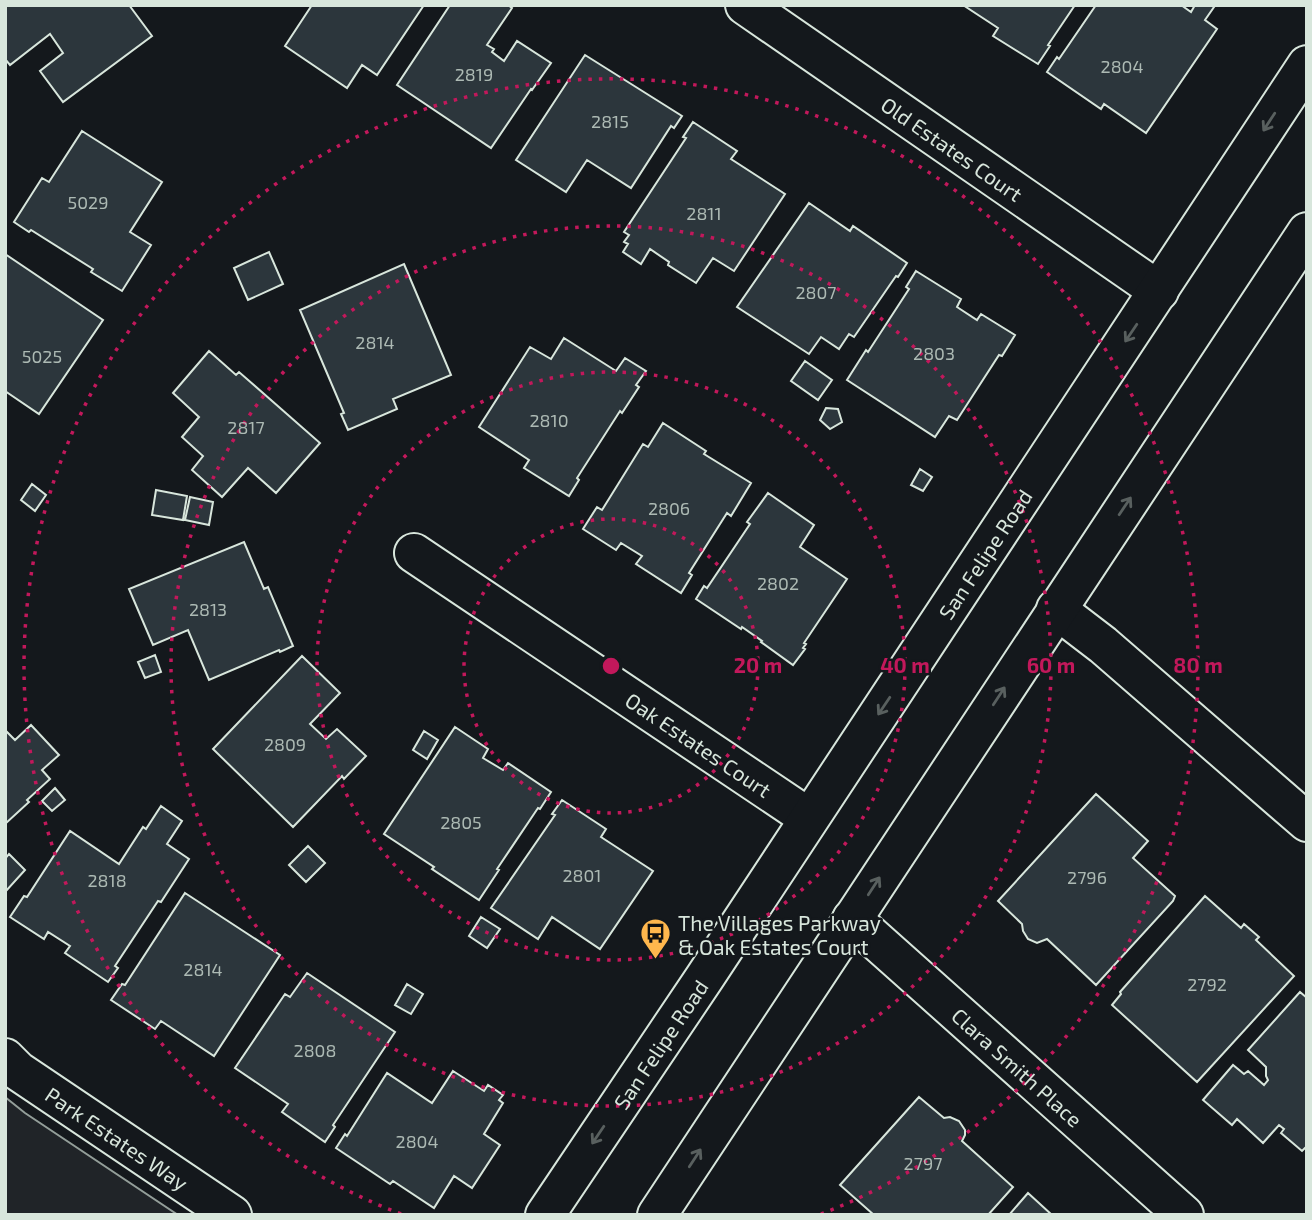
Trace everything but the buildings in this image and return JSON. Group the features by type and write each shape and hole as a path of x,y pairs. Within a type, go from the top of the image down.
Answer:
{"street":[{"name":"Old Estates Court","path":"745,5 1159,291"},
{"name":"San Felipe Road","path":"545,1215 1307,65"},
{"path":"657,1215 1307,232"},
{"name":"Oak Estates Court","path":"414,553 809,818"},
{"path":"1056,609 1102,645 1307,822"},
{"name":"Clara Smith Place","path":"852,919 1184,1215"},
{"name":"Park Estates Way","path":"5,1058 18,1071 232,1215"}],"shaded area":[{"path":"5,1097 25,1113 178,1215 5,1215"}],"place":[{"name":"The Villages Parkway & Oak Estates Court","path":"655,961"}]}
